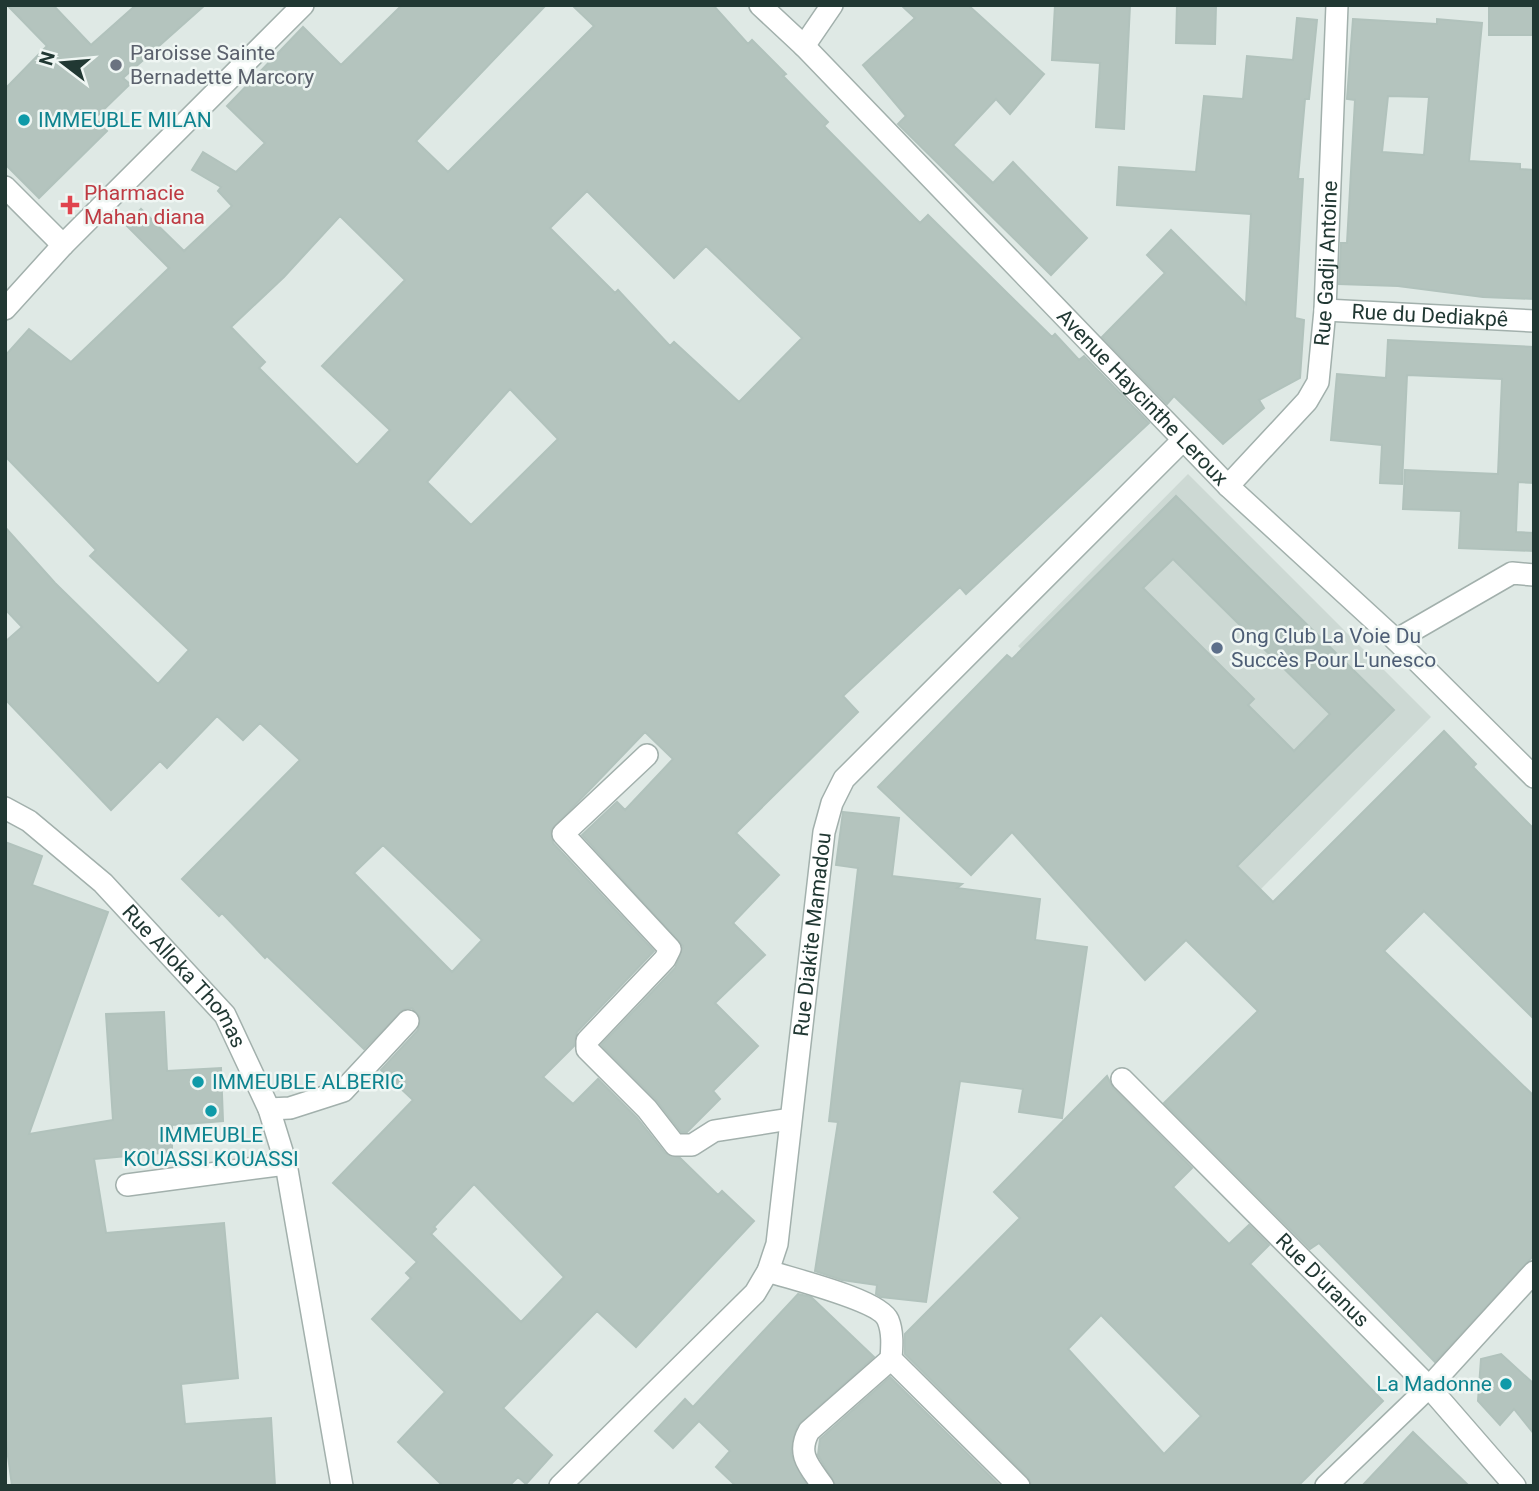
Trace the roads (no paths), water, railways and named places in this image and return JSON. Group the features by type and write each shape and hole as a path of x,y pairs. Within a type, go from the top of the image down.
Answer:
{"street":[{"path":"5,309 63,245 303,5"},
{"name":"Avenue Haycinthe Leroux","path":"760,5 804,46 1228,486 1396,640 1534,777"},
{"path":"804,46 832,5"},
{"name":"Rue Gadji Antoine","path":"1228,486 1307,401 1318,382 1325,310 1337,5"},
{"path":"5,187 63,245"},
{"name":"Rue du Dediakpê","path":"1325,310 1534,321"},
{"name":"Rue Diakite Mamadou","path":"560,1486 755,1293 768,1271 777,1244 824,832 832,803 844,779 1182,440"},
{"path":"1396,640 1512,573 1534,575"},
{"path":"647,755 563,834 670,948 665,959 587,1041 587,1049 647,1109 675,1145 692,1145 714,1131 790,1119"},
{"name":"Rue Alloka Thomas","path":"5,808 29,821 103,883 225,1015 269,1109 286,1164 342,1486"},
{"path":"269,1109 300,1105 343,1091 408,1021"},
{"name":"Rue D'uranus","path":"1122,1079 1430,1387 1515,1486"},
{"path":"127,1185 286,1164"},
{"path":"768,1271 875,1305 888,1318 892,1340 891,1359 810,1431 803,1443 803,1459 823,1486"},
{"path":"1326,1486 1430,1387 1534,1272"},
{"path":"891,1359 1019,1486"}],"place":[{"name":"Paroisse Sainte Bernadette Marcory","path":"116,65"},
{"name":"IMMEUBLE MILAN","path":"24,120"},
{"name":"Pharmacie Mahan diana","path":"70,205"},
{"name":"Ong Club La Voie Du Succès Pour L'unesco","path":"1217,648"},
{"name":"IMMEUBLE ALBERIC","path":"198,1082"},
{"name":"IMMEUBLE KOUASSI KOUASSI","path":"211,1111"},
{"name":"La Madonne","path":"1506,1384"}]}
